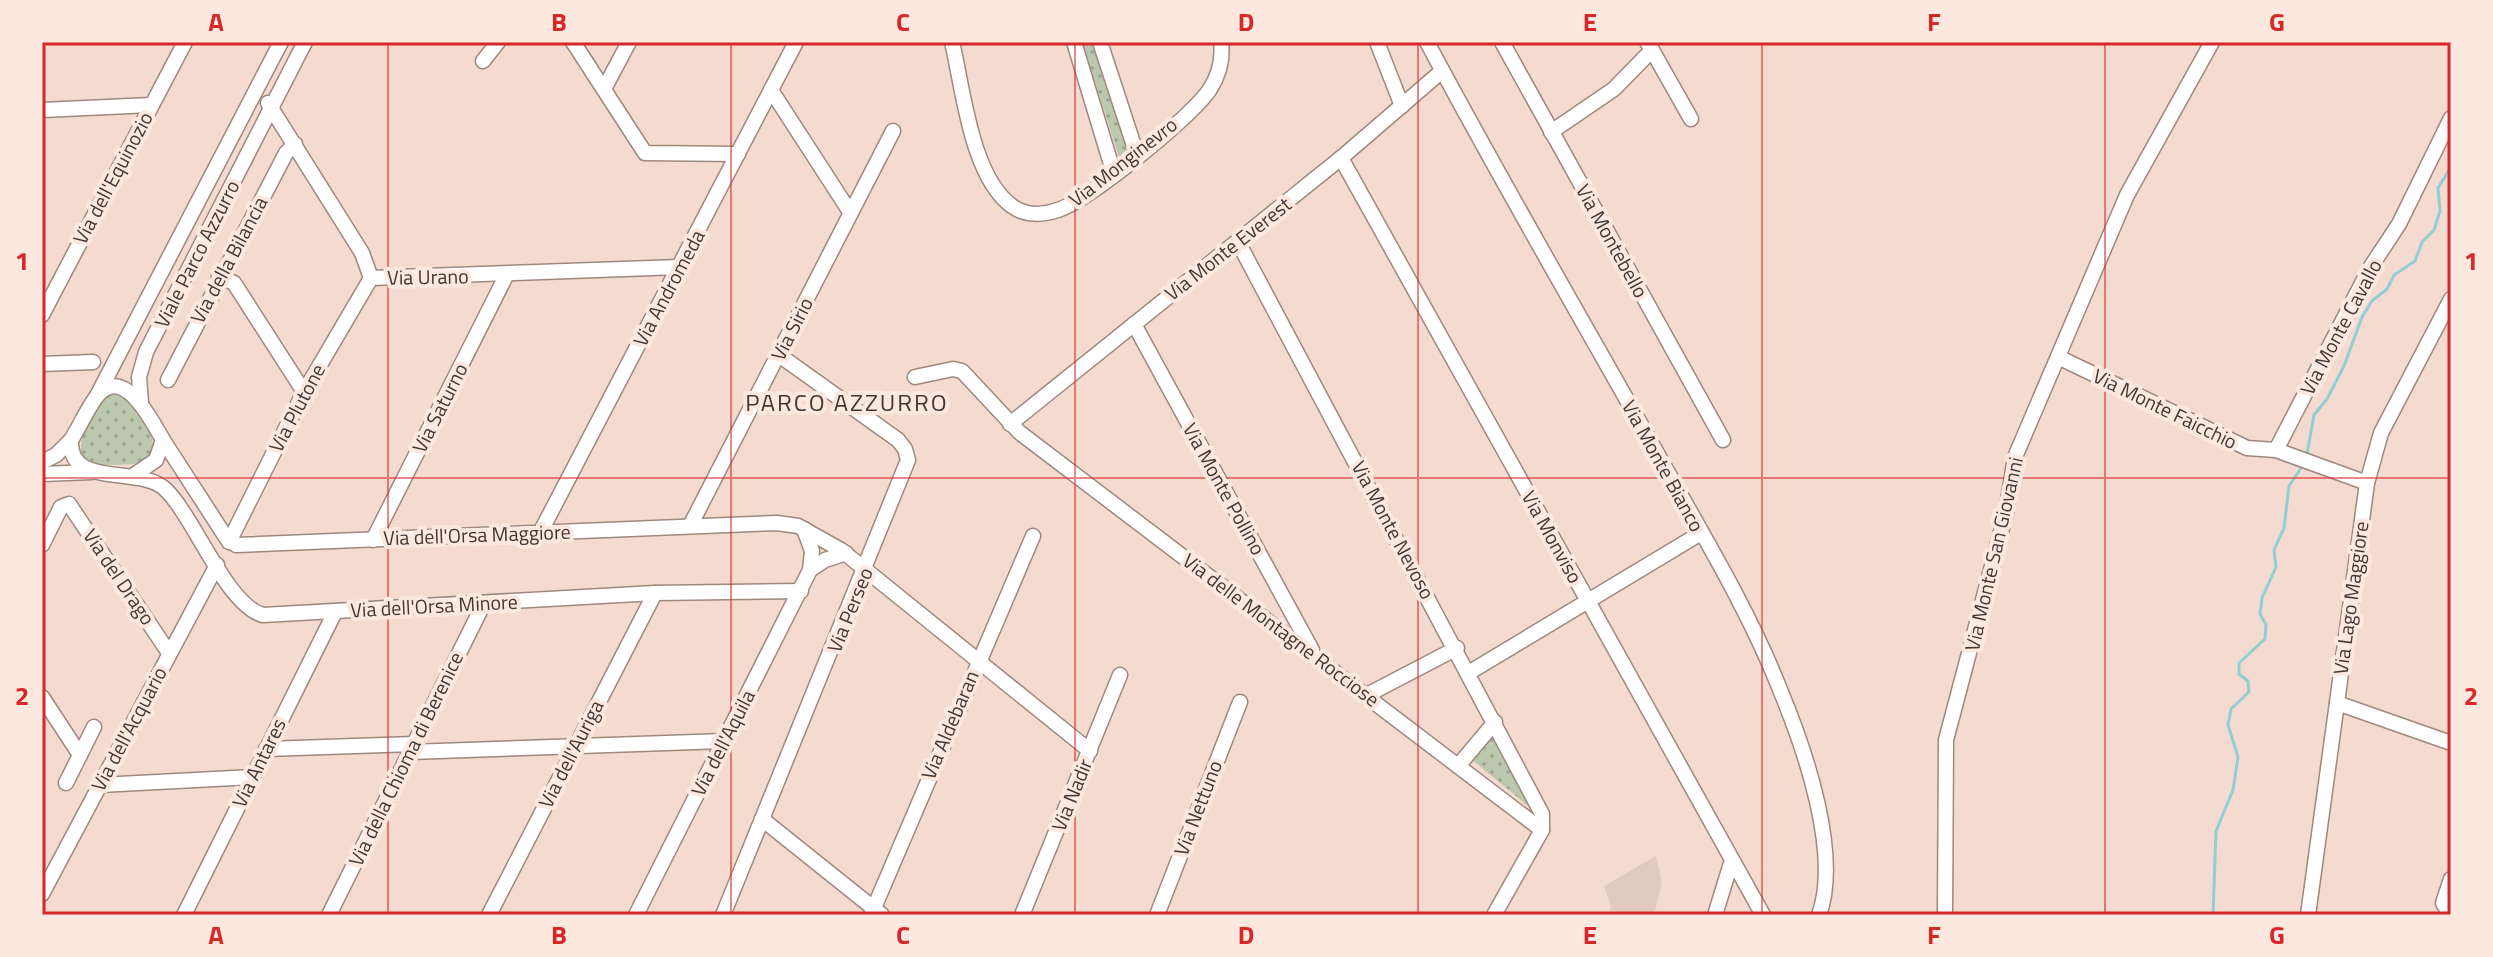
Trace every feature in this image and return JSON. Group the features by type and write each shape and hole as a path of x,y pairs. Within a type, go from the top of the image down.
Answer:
{"street":[{"name":"Via dell'Equinozio","path":"42,315 185,42"},
{"name":"Viale Parco Azzurro","path":"42,462 56,455 71,440 98,394 281,42"},
{"name":"Viale Parco Azzurro","path":"141,403 139,377 146,352 305,42"},
{"path":"483,61 498,42"},
{"path":"573,42 647,154 738,154"},
{"path":"604,89 629,42"},
{"name":"Via Andromeda","path":"540,533 796,42"},
{"name":"Via Monginevro","path":"952,42 982,165 994,187 1011,205 1029,213 1056,211 1086,196 1209,91 1220,65 1221,42"},
{"path":"1074,42 1114,174"},
{"path":"1100,42 1137,155"},
{"path":"1377,42 1402,106"},
{"name":"Via Monte Bianco","path":"1427,42 1701,533 1774,675 1806,767 1826,862 1825,892 1819,915"},
{"name":"Via Montebello","path":"1502,42 1723,440"},
{"name":"Via Monte San Giovanni","path":"1945,915 1946,740 2006,513 2015,457 2127,195 2212,42"},
{"path":"1551,132 1619,85 1650,46 1691,119"},
{"name":"Via Monte Everest","path":"1010,424 1341,158 1442,71"},
{"path":"245,112 271,109 263,95 262,80"},
{"path":"771,90 850,212"},
{"path":"42,110 151,105"},
{"name":"Via Urano","path":"271,109 362,253 371,278 506,276 680,267"},
{"name":"Via Monte Cavallo","path":"2276,450 2370,268 2399,224 2451,118"},
{"name":"Via Sirio","path":"690,526 893,131"},
{"name":"Via della Bilancia","path":"168,380 219,276 286,153 295,144"},
{"name":"Via Monviso","path":"1341,158 1763,915"},
{"name":"Via Monte Nevoso","path":"1238,242 1470,672 1543,825"},
{"path":"219,276 234,283 304,392"},
{"name":"Via Saturno","path":"373,540 506,276"},
{"name":"Via Plutone","path":"229,542 304,392 371,278"},
{"name":"Via Lago Maggiore","path":"2308,915 2367,483 2385,422 2451,299"},
{"name":"Via Monte Pollino","path":"1134,324 1315,655"},
{"name":"Via Perseo","path":"723,915 907,465 907,452 898,440 779,355"},
{"name":"Via Monte Faicchio","path":"2058,357 2247,448 2276,450"},
{"path":"42,364 93,362"},
{"name":"Via delle Montagne Rocciose","path":"915,377 959,370 1010,424 1458,766 1543,825"},
{"path":"98,394 119,389 141,403 229,542"},
{"path":"71,440 75,459 92,472"},
{"path":"42,474 92,472 134,475 156,460 163,440"},
{"path":"2276,450 2367,483"},
{"name":"Via dell'Orsa Minore","path":"134,475 152,480 167,490 242,602 258,614 655,593 801,591"},
{"name":"Via del Drago","path":"42,545 66,503 169,653"},
{"name":"Via dell'Orsa Maggiore","path":"229,542 243,546 777,523 804,529"},
{"path":"804,529 846,553 865,572 1090,751"},
{"path":"804,529 812,551 810,570"},
{"path":"1470,672 1701,533"},
{"name":"Via Aldebaran","path":"876,913 977,662 1033,536"},
{"path":"810,570 846,553"},
{"name":"Via dell'Acquario","path":"42,894 217,565"},
{"name":"Via dell'Aquila","path":"636,915 810,570"},
{"name":"Via dell'Auriga","path":"489,915 655,593"},
{"name":"Via della Chioma di Berenice","path":"329,915 484,603"},
{"name":"Via Antares","path":"184,915 335,612"},
{"path":"1367,695 1457,648"},
{"name":"Via Nadir","path":"1022,915 1120,675"},
{"path":"42,697 80,755"},
{"name":"Via Nettuno","path":"1157,915 1240,702"},
{"path":"2337,703 2451,743"},
{"path":"1458,766 1495,722"},
{"path":"66,783 94,727"},
{"path":"266,749 574,749 724,741"},
{"path":"100,785 253,777"},
{"path":"762,819 876,913"},
{"path":"1494,915 1543,825"},
{"path":"1715,915 1732,860"},
{"path":"2450,915 2443,903 2451,879"}],"shaded area":[{"path":"1656,856 1662,883 1654,915 1608,915 1611,907 1604,886"}],"green space":[{"path":"1082,42 1093,42 1128,154 1120,160"},
{"path":"116,393 131,402 144,419 152,438 153,455 136,464 93,466 83,457 81,449 84,430 95,410"},
{"path":"1496,730 1537,813 1472,760"}],"waterway":[{"path":"2307,454 2314,415 2327,399 2344,366 2362,317 2372,301 2387,289 2394,275 2415,261 2422,242 2434,230 2440,211 2438,188 2451,167"},
{"path":"2213,915 2216,831 2233,790 2238,757 2228,725 2231,709 2249,692 2248,681 2239,674 2239,663 2265,639 2266,625 2260,614 2262,598 2276,567 2274,550 2284,528 2289,486 2303,465"}],"district":[{"name":"PARCO AZZURRO","path":"847,403"}]}
